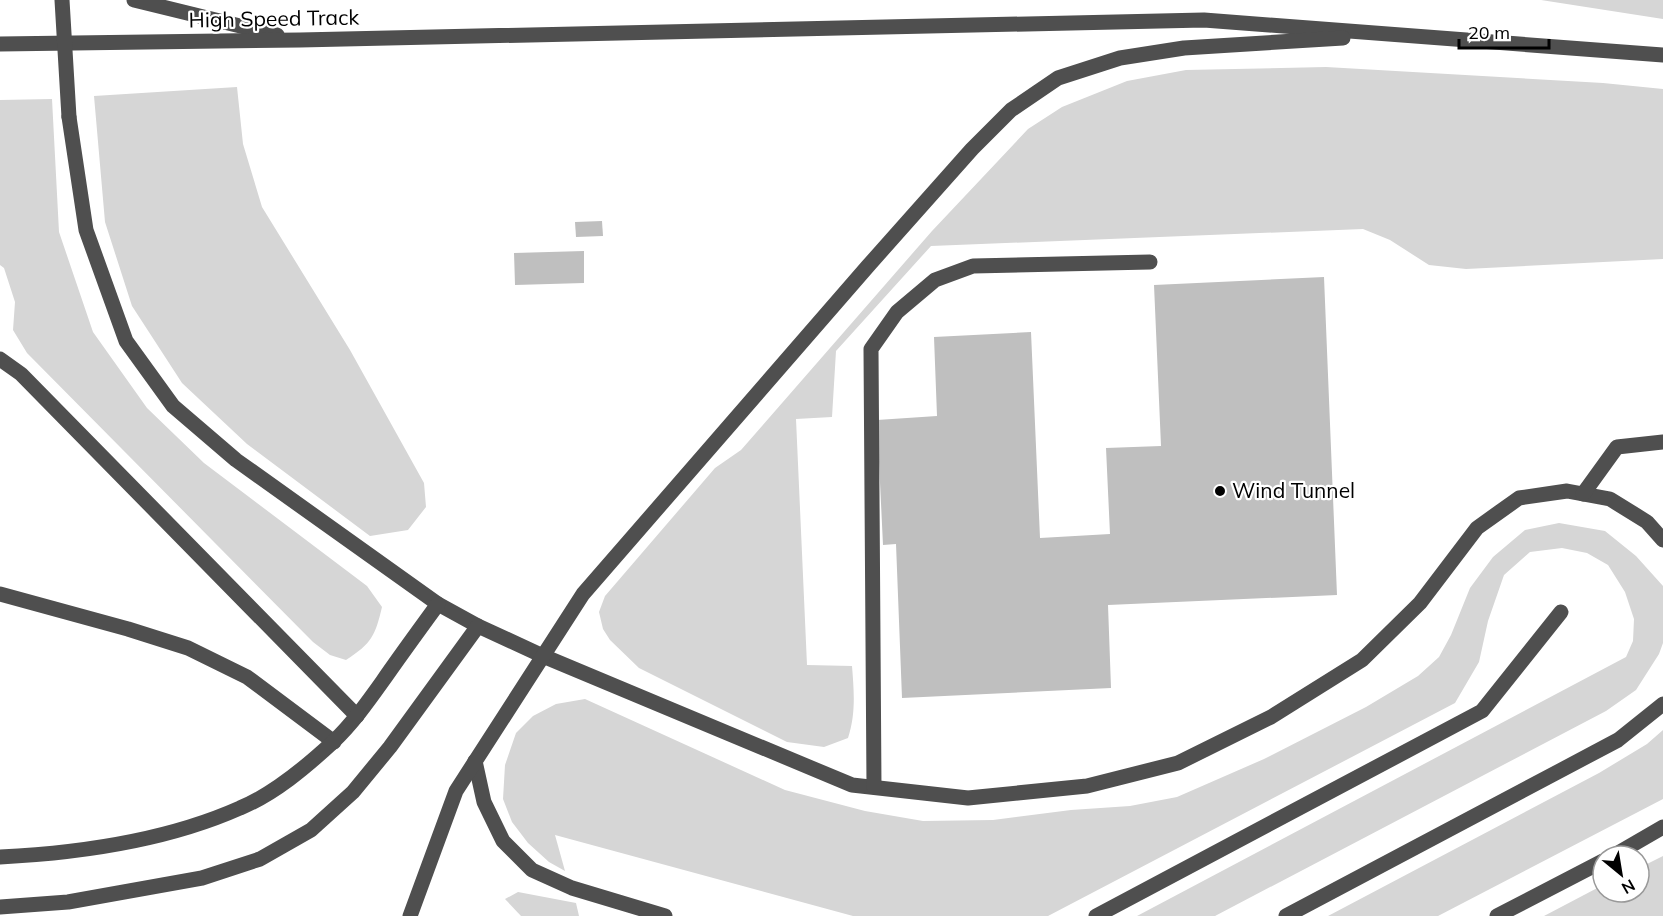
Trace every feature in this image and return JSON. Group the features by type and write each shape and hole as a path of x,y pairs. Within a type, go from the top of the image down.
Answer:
{"lane":[{"path":"62,0 69,117 86,230 126,342 173,406 236,460 438,604 478,626 543,656 852,785 968,798 1087,786 1178,763 1271,717 1362,660 1420,603 1477,528 1519,498 1567,490 1610,499 1647,522 1663,540"},
{"path":"134,0 300,40"},
{"name":"High Speed Track","path":"0,44 300,40 1204,20 1663,55"},
{"path":"410,916 456,791 583,594 883,249 972,149 1011,110 1058,78 1120,58 1185,48 1400,35"},
{"path":"874,787 871,349 897,312 934,280 973,266 1149,262"},
{"path":"0,359 21,374 357,716"},
{"path":"1583,494 1617,447 1663,442"},
{"path":"0,594 189,648 247,677 334,742"},
{"path":"0,857 39,855 117,844 190,827 242,808 290,779 334,742 357,716 438,604"},
{"path":"1095,916 1482,711 1561,612"},
{"path":"0,907 68,902 201,878 260,859 311,830 354,792 390,747 478,626"},
{"path":"1286,916 1618,740 1663,704"},
{"path":"475,761 484,802 503,841 532,870 572,888 665,916"},
{"path":"1633,844 1663,827"},
{"path":"1638,844 1663,832"},
{"path":"1497,916 1591,867"}],"shaded area":[{"path":"1541,0 1663,0 1663,19"},
{"path":"1326,67 1603,83 1663,89 1663,259 1466,269 1429,265 1390,240 1363,229 931,246 836,351 832,417 796,419 807,665 852,666 853,711 848,738 824,747 787,742 639,668 610,640 603,629 599,612 605,596 715,468 741,450 932,231 1028,129 1062,107 1127,81 1186,70"},
{"path":"237,87 243,144 262,207 350,350 424,483 426,507 408,530 370,536 247,444 182,383 132,306 105,222 94,96"},
{"path":"52,99 59,232 93,332 147,408 204,463 367,586 382,607 380,617 371,638 362,649 346,660 330,655 313,642 27,353 13,330 15,302 4,268 0,265 0,100"},
{"path":"1559,523 1605,531 1636,556 1663,586 1663,643 1659,654 1636,690 1606,711 1215,916 1137,916 1626,657 1633,641 1634,619 1625,592 1608,565 1587,553 1562,548 1530,552 1504,575 1488,621 1479,662 1455,703 1048,916 853,916 555,835 565,871 549,862 528,843 512,822 503,799 505,765 516,733 533,716 556,704 585,699 785,790 865,811 923,821 993,820 1071,810 1130,806 1177,797 1264,759 1366,707 1418,676 1439,657 1451,635 1470,588 1493,557 1525,530"},
{"path":"1663,730 1663,799 1438,916 1328,916 1599,773 1647,744"},
{"path":"1663,856 1663,916 1544,916 1591,891 1591,904 1651,904 1651,862"},
{"path":"518,892 576,903 579,916 521,916 505,899"}],"building":[{"path":"602,221 603,236 576,237 575,222"},
{"path":"584,251 584,283 515,285 514,253"},
{"name":"Wind Tunnel","path":"1324,277 1337,595 1108,605 1111,688 902,698 896,544 883,545 877,420 937,416 934,337 1031,332 1040,538 1110,534 1106,448 1161,446 1154,285"}],"place":[{"name":"Wind Tunnel","path":"1220,491"}]}
